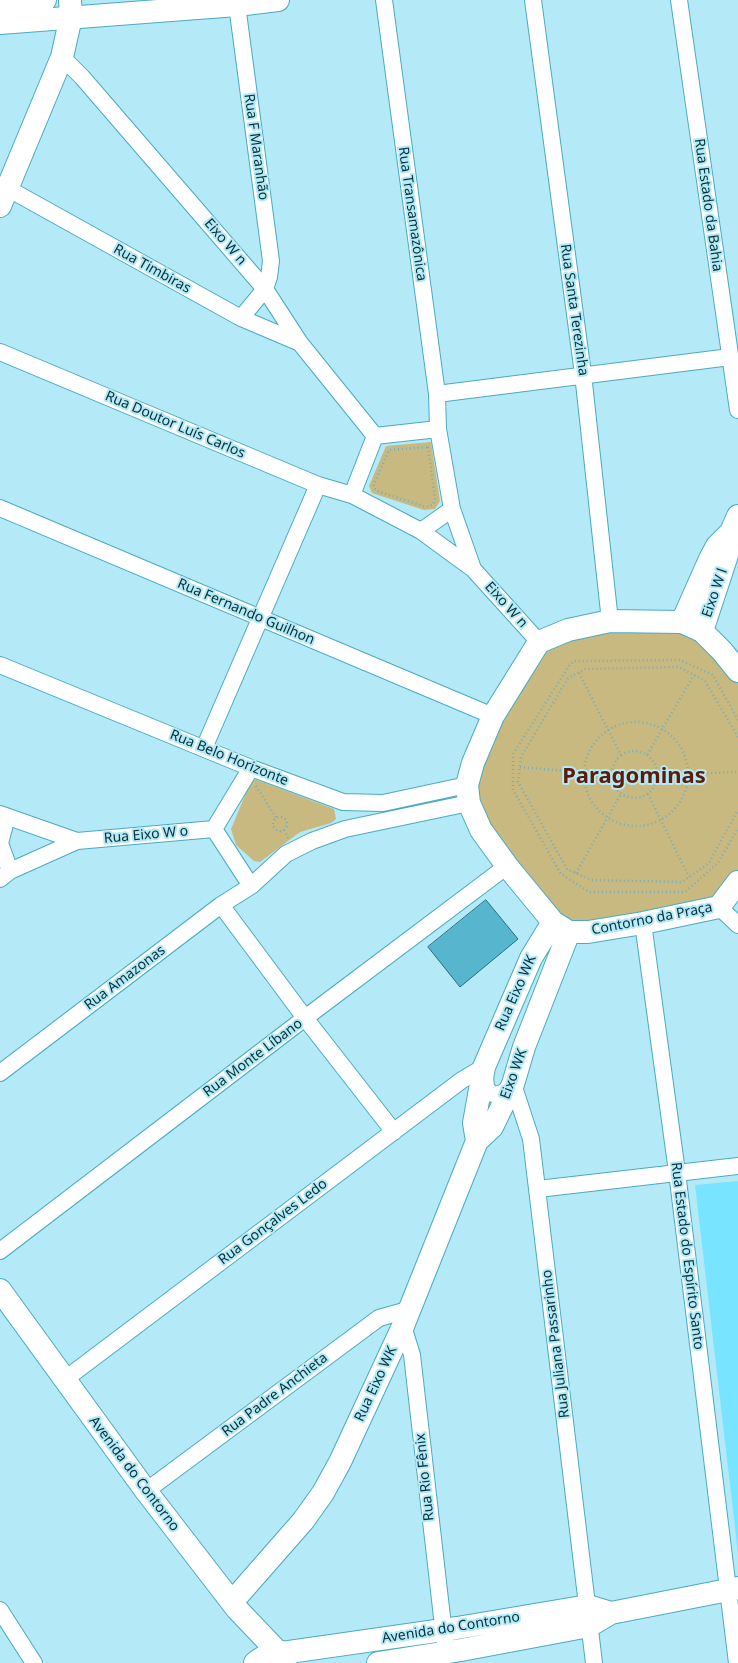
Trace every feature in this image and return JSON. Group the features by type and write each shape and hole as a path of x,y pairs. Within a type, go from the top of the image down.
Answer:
{"street":[{"path":"0,4 45,0"},
{"path":"0,23 70,9 237,5 278,0"},
{"name":"Rua Transamazônica","path":"384,0 436,394 438,429 452,509 473,569"},
{"name":"Rua Santa Terezinha","path":"533,0 583,374 610,621"},
{"name":"Rua Estado da Bahia","path":"679,0 738,410"},
{"name":"Rua F Maranhão","path":"237,5 271,260 269,277 265,288"},
{"path":"4,197 62,57 70,9"},
{"name":"Eixo W n","path":"62,57 82,77 265,288 300,343 375,436"},
{"name":"Rua Timbiras","path":"4,197 241,318 300,343"},
{"path":"241,318 265,288"},
{"name":"Rua Doutor Luís Carlos","path":"0,352 318,485 352,495 421,531 473,569"},
{"path":"436,394 730,356"},
{"path":"352,495 375,436 438,429"},
{"path":"204,748 318,485"},
{"name":"Rua Fernando Guilhon","path":"0,508 492,716"},
{"path":"421,531 452,509"},
{"name":"Eixo W l","path":"682,622 717,546 735,524"},
{"name":"Eixo W l","path":"702,631 728,555 735,524"},
{"name":"Eixo W n","path":"473,569 538,642"},
{"path":"561,927 507,866 481,830 468,794 473,763 492,716 538,642 568,630 610,621 682,622 702,631 722,651 738,671"},
{"name":"Rua Belo Horizonte","path":"0,665 204,748 252,775 344,802 383,803 468,794"},
{"path":"252,775 214,830 252,886"},
{"name":"Rua Amazonas","path":"0,1073 221,905 252,886 286,854 312,841 345,829 468,794"},
{"path":"344,802 347,815 345,829"},
{"path":"3,815 77,841 5,875 0,843 3,815"},
{"name":"Rua Eixo W o","path":"77,841 214,830"},
{"name":"Rua Monte Líbano","path":"0,1251 507,866"},
{"name":"Contorno da Praça","path":"561,927 588,932 643,923 718,906 738,882"},
{"path":"221,905 305,1018 394,1132"},
{"path":"718,906 738,925"},
{"name":"Rua Estado do Espírito Santo","path":"643,923 733,1589 737,1663"},
{"name":"Rua Eixo WK","path":"484,1067 531,958 561,927"},
{"name":"Eixo WK","path":"477,1141 492,1127 513,1084 561,927"},
{"path":"484,1067 486,1087 490,1093 496,1095 503,1093 513,1084"},
{"name":"Eixo WK","path":"477,1141 474,1123 484,1067"},
{"name":"Rua Gonçalves Ledo","path":"64,1380 462,1080 484,1067"},
{"name":"Rua Juliana Passarinho","path":"513,1084 531,1139 538,1189 594,1663"},
{"name":"Rua Eixo WK","path":"234,1605 303,1521 323,1493 340,1462 407,1318 477,1141"},
{"path":"538,1189 738,1166"},
{"name":"Avenida do Contorno","path":"0,1290 146,1491 234,1605 290,1656 450,1629 611,1613 733,1589"},
{"name":"Rua Padre Anchieta","path":"146,1491 379,1318 407,1318"},
{"name":"Rua Rio Fênix","path":"407,1318 453,1651"},
{"path":"234,1605 255,1663 264,1655 290,1656"},
{"path":"0,1610 34,1663"},
{"name":"Avenida do Contorno","path":"378,1663 453,1651 589,1616"}],"path":[{"path":"428,447 435,498 433,505 426,507 377,491 374,488 374,484 389,450 428,447"},
{"path":"738,720 712,675 680,660 574,661 569,666 513,754 513,790 561,874 589,892 684,892 718,863 738,828"},
{"path":"738,737 705,681 679,667 586,669 568,678 521,757 518,782 567,868 591,880 682,882 709,863 738,810"},
{"path":"579,672 621,755"},
{"path":"647,755 694,675"},
{"path":"630,723 651,724 663,729 682,748 689,774 684,795 676,808 661,820 652,824 637,826 619,823 598,810 588,792 584,773 588,754 600,737 608,731 630,723"},
{"path":"630,751 635,751 647,755 655,762 658,775 657,782 652,791 641,797 633,798 621,794 616,789 612,782 611,775 614,762 621,755 630,751"},
{"path":"520,768 611,775"},
{"path":"658,775 738,772"},
{"path":"252,775 261,785"},
{"path":"251,789 252,775"},
{"path":"252,775 277,818 281,818 286,821 286,827 284,830 288,838"},
{"path":"576,873 621,794"},
{"path":"648,794 689,877"},
{"path":"277,818 274,824 275,828 279,831 284,830"},
{"path":"282,842 293,834"}],"shaded area":[{"path":"431,442 440,501 435,509 424,510 372,493 369,486 386,446"},
{"path":"665,629 706,642 738,681 738,875 718,905 562,929 470,803 475,764 539,647 609,632"},
{"path":"257,780 334,809 336,819 331,823 300,832 260,862 254,861 236,845 231,829 251,781"},
{"path":"738,1181 738,1553 695,1185"}],"building":[{"path":"486,900 518,939 460,987 428,947"}],"district":[{"name":"Paragominas","path":"634,777"}]}
